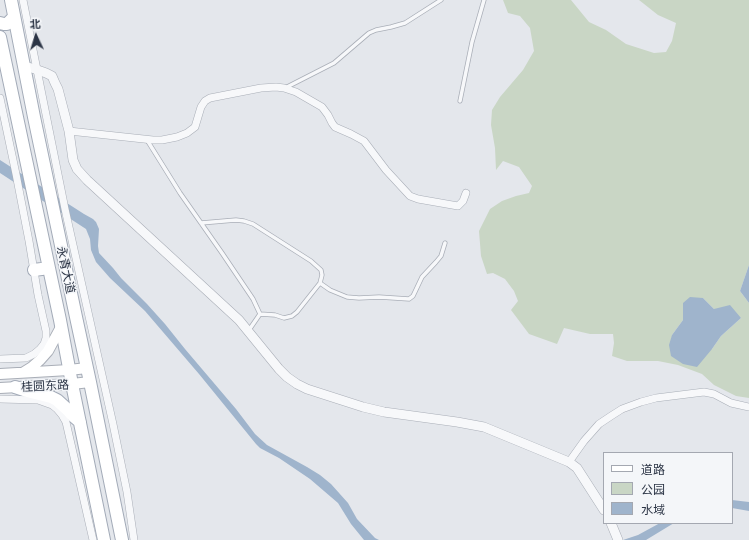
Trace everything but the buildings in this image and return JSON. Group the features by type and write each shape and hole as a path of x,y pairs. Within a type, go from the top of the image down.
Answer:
{"main road":[{"name":"永青大道","path":"11,0 122,540"},
{"path":"0,23 7,24 14,17"},
{"name":"永青大道","path":"0,37 3,66 61,323 69,370 104,540"},
{"path":"3,66 24,66"},
{"path":"34,270 49,268"},
{"path":"23,372 36,364 48,351 61,323 76,317"},
{"name":"桂圆东路","path":"0,374 87,368"},
{"name":"桂圆东路","path":"0,388 90,382"},
{"path":"15,387 57,400 68,410 81,426 99,426"}],"street":[{"path":"23,0 36,69 127,492 134,540"},
{"path":"24,66 50,75 55,82 69,131 73,160 80,172 239,320 287,377 307,389 364,407 384,412 484,427 569,462 577,468 603,508"},
{"path":"69,131 147,140 162,140 188,133 195,127 201,107 205,101 210,98 261,88 284,88 296,92 322,107 328,114 335,127 364,141 386,170 410,196 418,199 458,206 463,201 466,193"},
{"path":"0,98 45,324 46,338 40,349 26,358 0,359"},
{"path":"569,462 584,441 599,424 622,409 641,402 656,398 704,392 714,394 731,403 749,408"},
{"path":"0,399 38,400 57,409 62,415 66,422 93,540"},
{"path":"611,524 617,536"}],"lane":[{"path":"284,88 334,63 369,33 405,23 441,0"},
{"path":"460,101 472,42 484,0"},
{"path":"147,140 180,193 245,287 260,314"},
{"path":"201,223 236,220 253,224 312,261 321,270 322,275 320,283 297,312 292,316 284,318 275,315 260,314"},
{"path":"320,283 330,290 347,297 409,299 422,277 441,256 445,243"},
{"path":"248,330 260,314"}],"green space":[{"path":"503,0 571,0 589,22 606,30 626,44 654,53 666,52 672,41 676,23 658,15 639,0 749,0 749,265 740,291 749,303 749,398 736,396 714,385 702,374 678,365 658,361 627,361 612,356 614,343 613,334 590,334 564,328 557,344 529,334 511,310 518,301 514,291 505,279 493,273 487,274 481,256 479,231 490,209 502,201 529,193 532,186 519,167 503,161 496,170 495,148 491,125 492,110 500,97 523,70 534,51 530,28 520,16 508,13","holes":["703,298 714,309 741,318 721,336 712,349 672,335 683,320"]}],"water":[{"path":"0,160 96,222 99,229 99,253 165,324 255,434 267,445 307,467 331,484 348,503 357,519 375,538 379,540 364,540 351,524 338,503 310,479 256,444 145,311 110,278 96,262 91,250 90,239 86,229 0,173"},
{"path":"749,265 749,303 740,291"},
{"path":"690,297 703,298 714,309 730,305 741,318 721,336 697,367 683,364 671,356 669,345 672,335 683,320 683,303"},
{"path":"733,500 749,502 749,511 733,508"},
{"path":"658,524 672,524 646,540 623,540 638,535"}]}
